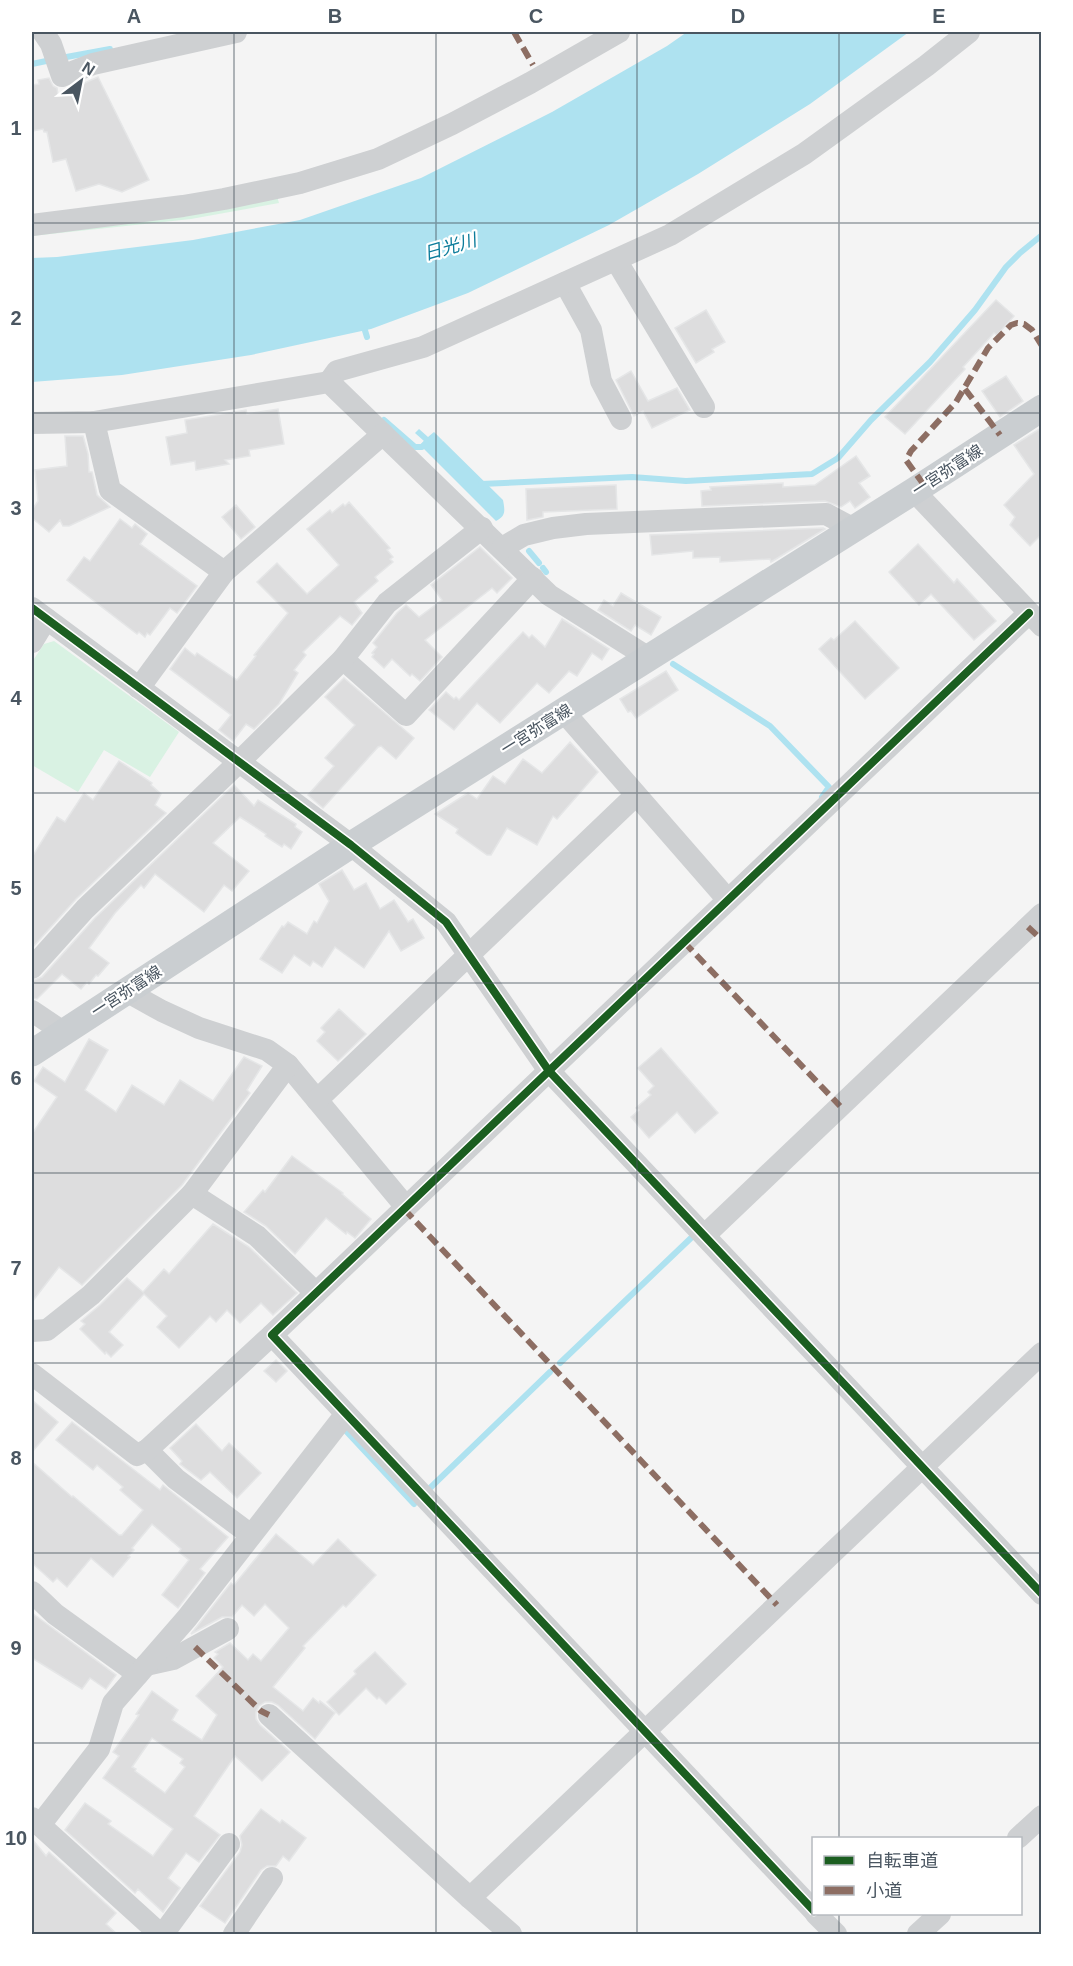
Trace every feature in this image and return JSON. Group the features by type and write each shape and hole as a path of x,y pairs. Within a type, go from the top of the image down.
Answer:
{"main road":[{"name":"一宮弥富線","path":"32,1053 351,845 914,491 1041,408"}],"street":[{"path":"40,35 62,76 93,64 236,32"},
{"path":"32,225 224,199 300,183 378,159 530,83 619,32"},
{"path":"32,423 94,422 329,382 337,371 423,347 670,235 804,154 969,32"},
{"path":"616,260 704,407"},
{"path":"565,283 591,330 601,381 621,419"},
{"path":"329,382 549,595 649,658"},
{"path":"94,422 110,490 224,572"},
{"path":"139,688 224,572 382,434"},
{"path":"32,1374 137,1455 147,1450 272,1335 728,900 1035,620 914,491"},
{"path":"502,548 524,535 553,528 586,524 826,514 854,529"},
{"path":"32,968 86,909 343,659 387,603 482,528"},
{"path":"343,659 406,715 533,578"},
{"path":"32,642 39,613 351,845 446,922 549,1071 1041,1594"},
{"path":"564,712 728,900"},
{"path":"317,1100 636,795"},
{"path":"705,1235 1041,914"},
{"path":"126,991 200,1028 267,1050 288,1065 406,1207"},
{"path":"32,1011 63,1032"},
{"path":"32,1331 47,1330 91,1295 192,1194 288,1065"},
{"path":"192,1194 257,1236 316,1293"},
{"path":"272,1335 812,1909"},
{"path":"470,1898 1041,1353"},
{"path":"230,1844 161,1935 36,1822 99,1749 113,1703 187,1618 345,1415"},
{"path":"147,1450 176,1479 251,1535"},
{"path":"32,1592 55,1614 142,1670"},
{"path":"142,1670 173,1659 228,1629"},
{"path":"269,1715 511,1935"},
{"path":"1020,1837 1041,1816"},
{"path":"234,1935 273,1878"},
{"path":"818,1915 836,1935"},
{"path":"918,1935 939,1915"}],"green space":[{"path":"277,196 279,203 191,219 32,236 32,230"},
{"path":"54,641 179,732 150,777 104,750 78,792 32,765 32,662 44,644"}],"water":[{"name":"日光川","path":"687,32 909,32 810,104 698,174 609,225 468,293 371,329 251,355 122,375 32,382 32,258 193,240 300,220 421,178 552,112 667,46"},
{"path":"419,429 428,437 434,432 503,500 502,517 496,521 420,445 424,441 415,433"}],"building":[{"path":"98,77 149,180 122,192 99,184 76,191 66,159 53,162 47,132 43,129 32,131 32,85 39,84 38,80 49,78 53,86 57,88 58,95"},
{"path":"996,300 1014,316 997,335 994,333 963,367 965,369 905,434 885,417"},
{"path":"706,310 725,342 712,349 714,352 696,363 675,328"},
{"path":"631,371 648,401 677,388 690,410 652,428 643,411 634,416 616,380"},
{"path":"1006,376 1023,401 1000,417 982,391"},
{"path":"278,409 284,444 249,450 250,456 225,460 229,464 196,470 195,461 171,465 166,437 187,433 185,420 246,410 247,414"},
{"path":"1041,428 1041,535 1030,546 1010,525 1015,517 1004,505 1034,474 1014,445"},
{"path":"65,436 83,436 88,454 89,472 92,472 97,495 110,507 69,526 63,526 60,520 49,532 32,518 32,510 38,501 35,470 67,466"},
{"path":"856,456 870,476 859,483 870,497 855,508 850,501 841,507 825,501 702,506 701,491 711,490 710,487 783,483 783,487 815,485"},
{"path":"616,485 617,509 543,512 543,517 527,520 526,489"},
{"path":"349,502 390,548 387,550 393,557 390,559 393,562 375,577 378,581 354,602 362,613 352,625 340,616 303,652 306,655 294,670 298,673 279,704 254,729 246,724 233,741 219,730 231,715 170,669 185,648 195,656 197,653 237,680 288,613 257,582 277,563 307,594 339,565 307,529 330,510 332,513"},
{"path":"236,505 255,527 241,539 222,517"},
{"path":"120,519 132,528 135,524 147,534 140,544 197,586 177,613 170,608 150,635 147,633 145,637 139,632 137,634 67,580 84,557 90,561"},
{"path":"825,529 771,562 770,559 720,562 720,557 693,558 693,551 652,555 650,535"},
{"path":"918,544 954,583 957,579 996,621 974,640 931,594 919,605 889,572"},
{"path":"480,547 512,578 497,593 492,588 425,640 442,657 420,681 412,674 410,676 392,659 384,668 372,657 377,647 373,643 406,605 419,617 442,600 431,585"},
{"path":"621,593 661,617 651,635 635,625 631,631 598,610 604,600 613,606"},
{"path":"562,619 609,649 602,660 592,653 577,676 569,671 549,693 537,683 500,723 477,703 454,730 429,710 446,692 459,700 523,632 529,638 532,635 545,647"},
{"path":"855,621 899,668 865,699 819,649 831,638 834,640"},
{"path":"666,671 678,690 636,718 631,711 628,712 620,699"},
{"path":"344,678 414,738 396,759 381,746 378,747 323,808 308,795 334,766 325,758 355,725 325,697"},
{"path":"570,742 598,772 557,819 553,816 537,845 507,828 491,855 487,855 456,833 458,829 435,814 468,793 477,799 493,776 505,784 523,759 542,773"},
{"path":"119,761 152,783 151,785 161,794 155,805 166,813 76,899 32,948 32,857 57,817 65,822 84,793 93,800"},
{"path":"234,785 254,806 258,800 296,824 295,827 302,832 291,849 284,844 282,847 240,817 213,843 249,871 232,891 224,885 204,912 155,874 144,888 141,885 115,913 89,948 109,963 98,976 96,975 89,984 87,982 81,989 62,974 37,999 32,998 32,981 42,977 95,918"},
{"path":"342,870 354,890 366,883 380,909 394,900 408,922 413,919 424,938 401,951 389,931 364,968 335,947 322,967 313,961 310,966 294,955 282,973 260,959 282,926 284,927 288,922 307,934 314,921 317,923 329,901 319,884"},
{"path":"339,1009 366,1034 338,1061 317,1041 325,1032 321,1028"},
{"path":"89,1039 108,1050 85,1090 116,1112 132,1085 164,1105 180,1080 213,1101 244,1057 262,1066 247,1090 250,1093 182,1185 82,1285 59,1267 32,1302 32,1134 57,1097 34,1081 43,1067 65,1082"},
{"path":"661,1048 718,1113 695,1133 677,1112 649,1138 631,1117 639,1110 636,1108 651,1095 648,1092 654,1086 638,1068"},
{"path":"292,1156 343,1193 371,1219 355,1238 347,1232 346,1234 326,1218 295,1254 266,1226 244,1212 263,1190 265,1192"},
{"path":"213,1224 249,1247 297,1293 273,1315 261,1303 240,1323 227,1310 216,1322 210,1316 179,1348 157,1327 167,1316 144,1294 109,1332 123,1345 111,1357 80,1329 85,1324 81,1321 127,1278 143,1292 164,1269 169,1274"},
{"path":"276,1360 287,1371 276,1382 264,1371"},
{"path":"32,1400 58,1422 32,1452"},
{"path":"72,1422 160,1490 163,1485 228,1537 200,1569 205,1573 178,1608 162,1595 189,1560 179,1552 181,1549 152,1524 132,1548 134,1550 128,1556 130,1557 113,1577 91,1558 67,1587 57,1578 53,1582 32,1563 32,1462 119,1535 122,1535 143,1510 120,1490 123,1487 97,1465 93,1470 56,1440"},
{"path":"196,1424 222,1451 229,1443 261,1473 237,1498 210,1472 201,1480 180,1464 182,1461 170,1448"},
{"path":"276,1534 313,1565 338,1539 376,1575 346,1607 343,1605 303,1646 305,1648 273,1687 303,1711 313,1698 335,1713 315,1739 278,1705 265,1702 259,1706 256,1719 260,1725 290,1752 262,1781 235,1756 194,1816 220,1835 199,1862 186,1853 168,1878 180,1888 163,1912 138,1889 135,1893 65,1830 85,1803 111,1821 108,1824 153,1856 173,1829 103,1778 119,1756 113,1752 139,1715 136,1714 152,1691 178,1710 172,1720 202,1740 217,1715 196,1696 223,1667 214,1658 218,1654 215,1652 230,1643 248,1660 253,1654 261,1661 289,1628 265,1604 254,1616 242,1605 232,1617 222,1617 191,1634 231,1583 234,1585","holes":["152,1738 183,1759 180,1763 185,1767 165,1793 132,1767"]},
{"path":"32,1613 116,1675 106,1689 90,1678 82,1689 32,1658"},
{"path":"375,1652 406,1684 386,1704 366,1688 339,1715 327,1702 356,1674 354,1671"},
{"path":"261,1809 280,1823 282,1820 306,1838 289,1861 283,1856 276,1866 267,1866 261,1870 225,1923 200,1906 240,1852 242,1845 240,1836"},
{"path":"32,1839 46,1856 49,1852 116,1913 106,1924 118,1935 32,1935"}],"waterway":[{"path":"61,58 110,49"},
{"path":"32,64 51,60"},
{"path":"481,484 632,477 686,481 812,474 838,458 871,420 930,362 975,310 1006,267 1042,235"},
{"path":"363,324 367,337"},
{"path":"384,420 415,447 422,447 428,441"},
{"path":"529,551 539,563"},
{"path":"543,568 546,572"},
{"path":"673,664 770,726 829,787 822,797"},
{"path":"560,1363 691,1238"},
{"path":"429,1489 550,1372"},
{"path":"346,1431 414,1504"}],"marked path":[{"path":"514,32 533,65"},
{"path":"924,485 906,460 911,451 956,402 988,348 1011,325 1017,323 1024,324 1032,330 1042,346"},
{"path":"965,389 1000,435"},
{"path":"1028,927 1042,940"},
{"path":"684,942 840,1106"},
{"path":"404,1209 777,1605"},
{"path":"195,1647 261,1711 269,1715"}],"cycle path":[{"path":"32,608 351,845 446,922 549,1071 1042,1594"},
{"path":"812,1909 272,1335 1029,613"}]}
